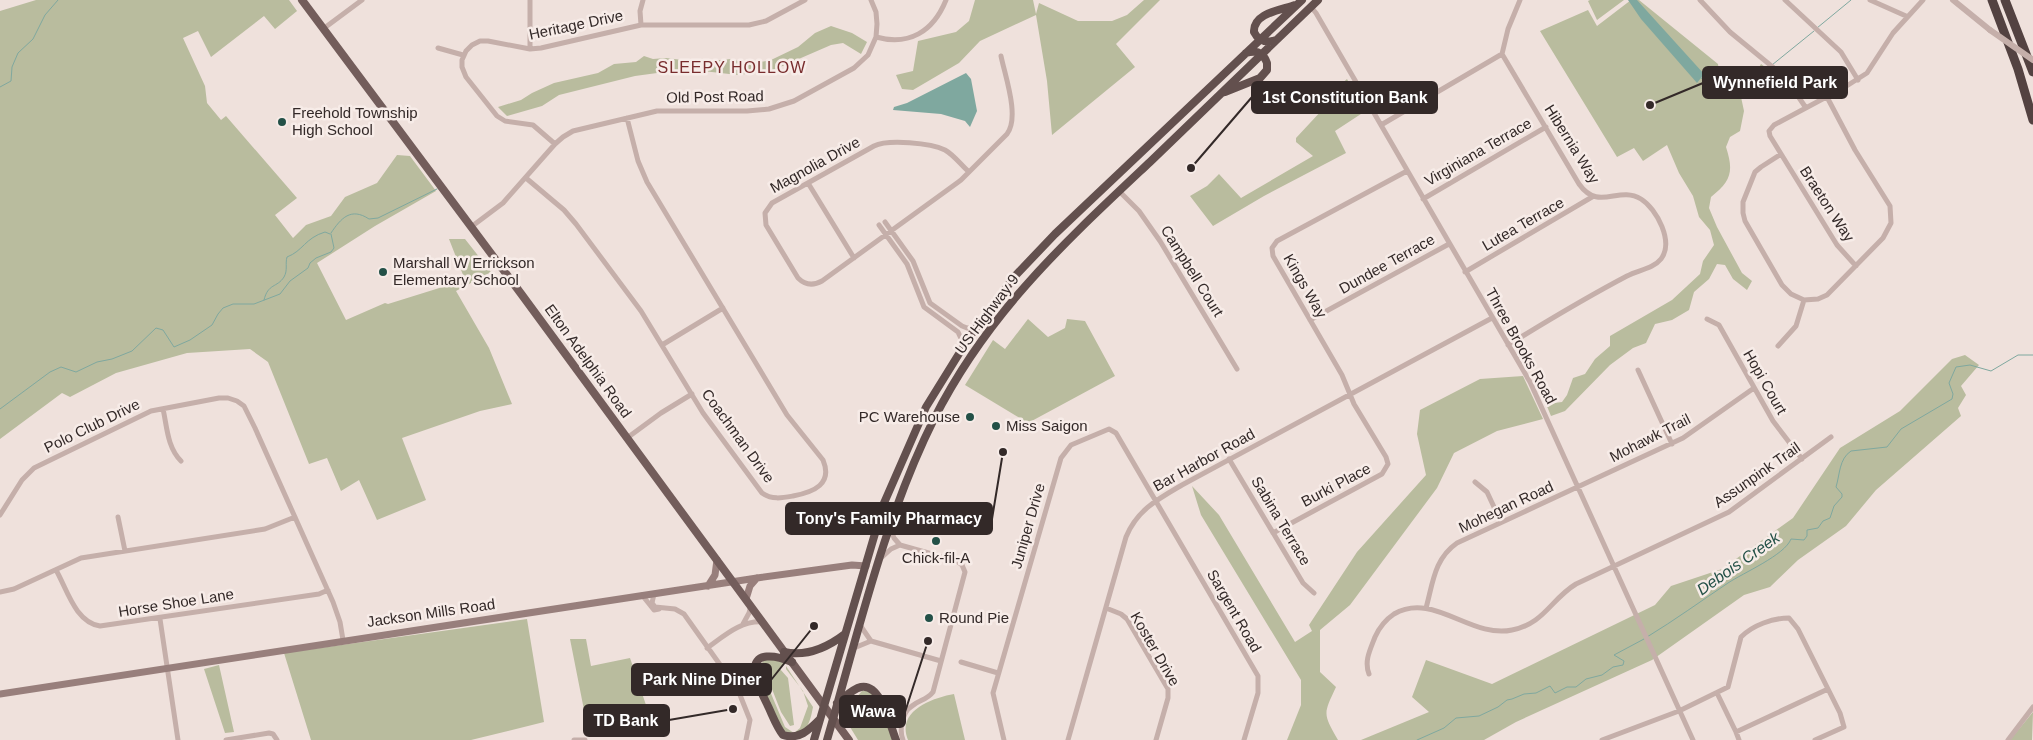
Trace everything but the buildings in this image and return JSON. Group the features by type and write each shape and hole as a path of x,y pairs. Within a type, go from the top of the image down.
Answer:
{"highway":[{"name":"US Highway 9","path":"827,740 880,558 913,463 942,404 968,359 1029,280 1318,0"},
{"path":"1992,0 2018,69 2033,120"},
{"path":"2005,0 2033,72"},
{"name":"US Highway 9","path":"814,740 883,506 917,427 964,344 1016,276 1049,240 1301,2"},
{"path":"1276,40 1266,42 1260,40 1255,35 1254,28 1259,18 1301,2"},
{"path":"1220,94 1263,76 1267,70 1267,63 1262,54 1256,52 1246,54"},
{"path":"784,652 801,653 824,648 845,634"},
{"path":"792,662 770,655 760,660 755,669 757,681 777,726 784,735 795,738 806,734 821,719"},
{"path":"837,703 858,688 870,688 881,700 896,740"}],"main road":[{"name":"Elton Adelphia Road","path":"302,0 764,622 849,740"},
{"path":"708,586 715,575 717,560"},
{"name":"Jackson Mills Road","path":"0,694 757,578 852,565 866,566"},
{"path":"748,602 750,586 757,578"}],"street":[{"path":"323,29 362,0"},
{"path":"530,0 530,49"},
{"path":"641,25 640,11 643,0"},
{"name":"Heritage Drive","path":"463,55 472,45 485,40 530,49 641,25 749,25 766,21 805,0"},
{"path":"871,0 877,18 876,37 890,41 902,40 923,31 940,14 946,0"},
{"path":"1381,125 1502,54 1508,29 1520,0"},
{"path":"1700,0 1730,32 1785,77 1806,108 1858,80 1872,68 1888,40 1906,16 1923,0"},
{"path":"1785,0 1841,52 1858,80"},
{"path":"1870,0 1906,16"},
{"path":"1953,0 1990,30 2033,60"},
{"name":"Three Brooks Road","path":"1311,7 1534,389 1693,740"},
{"name":"Old Post Road","path":"471,227 504,203 555,144 573,132 664,110 747,111 778,107 858,65 869,52 876,37"},
{"path":"438,48 463,55 462,67 465,75 493,113 506,120 533,125 555,144"},
{"name":"Hibernia Way","path":"1502,54 1585,192 1592,197 1601,198 1630,195 1645,202 1665,234 1666,243 1663,256 1651,266 1627,276 1508,345"},
{"name":"Magnolia Drive","path":"969,172 950,153 940,148 887,142 874,146 772,203 765,213 766,225 791,268 802,282 814,284 822,281 892,231 953,187 969,172 1007,134 1012,125 1013,114 1001,56"},
{"path":"1780,154 1755,172 1744,202 1743,213 1782,285 1791,294 1804,300 1814,300 1827,295 1856,266 1886,234 1891,223 1891,211 1887,200 1855,150 1827,97"},
{"name":"Braeton Way","path":"1806,108 1774,125 1770,129 1770,136 1837,245 1856,266"},
{"name":"Coachman Drive","path":"526,178 564,210 576,224 641,311 711,424 762,493 770,497 781,498 810,492 821,484 825,472 823,460 787,415 647,182 636,153 627,118"},
{"name":"Virginiana Terrace","path":"1423,199 1546,127"},
{"name":"Kings Way","path":"1350,394 1342,375 1273,256 1274,245 1277,241 1407,171"},
{"path":"808,182 854,258"},
{"name":"Campbell Court","path":"1119,191 1139,211 1160,241 1237,368"},
{"name":"Lutea Terrace","path":"1465,272 1592,197"},
{"path":"885,222 913,261 930,302 962,326 966,328 976,327"},
{"path":"879,226 907,264 922,304 931,313 958,332 964,344"},
{"name":"Dundee Terrace","path":"1310,320 1449,244"},
{"path":"1778,346 1796,326 1804,300"},
{"path":"662,345 723,308"},
{"name":"Bar Harbor Road","path":"1068,740 1129,529 1140,512 1229,459 1492,318"},
{"name":"Hopi Court","path":"1707,319 1719,325 1780,432 1802,459"},
{"path":"1638,370 1672,444"},
{"name":"Mohawk Trail","path":"1578,487 1672,444 1695,431 1754,388"},
{"path":"627,438 692,394"},
{"name":"Burki Place","path":"1273,533 1382,474 1386,470 1387,460 1350,394"},
{"name":"Polo Club Drive","path":"0,515 22,480 34,468 143,414 222,397 232,398 242,404 256,428 328,590 338,615 343,640"},
{"path":"162,409 171,447 174,455 181,461"},
{"name":"Juniper Drive","path":"1004,740 993,696 998,673 1061,458 1068,447 1106,430 1113,430 1156,501"},
{"name":"Assunpink Trail","path":"1426,608 1484,630 1501,632 1512,630 1538,619 1570,587 1729,512 1831,437"},
{"name":"Sabina Terrace","path":"1229,459 1303,583 1314,593"},
{"path":"1475,482 1487,492 1501,522"},
{"name":"Mohegan Road","path":"1426,608 1434,574 1444,556 1457,543 1578,487"},
{"name":"Sargent Road","path":"1156,501 1258,676 1258,693 1244,740"},
{"path":"118,517 125,551"},
{"path":"0,592 14,590 82,558 265,529 295,517"},
{"path":"890,527 894,538 900,544 957,561 965,570 932,694 911,706 905,715 901,730 903,740"},
{"path":"880,558 900,544"},
{"name":"Horse Shoe Lane","path":"56,570 79,613 90,624 103,626 319,594 328,590"},
{"path":"654,594 653,605 675,609 684,614 738,690 748,712 750,723 746,740"},
{"path":"642,595 654,610 662,608"},
{"path":"742,624 749,613 748,602"},
{"name":"Koster Drive","path":"1106,608 1121,614 1127,619 1168,689 1168,698 1156,740"},
{"path":"1369,674 1366,666 1367,658 1377,632 1383,624 1402,610 1426,608"},
{"path":"1602,740 1679,711 1728,687 1741,637 1746,632 1776,618 1789,618 1798,629 1840,713 1844,727 1815,740"},
{"path":"160,619 178,740"},
{"path":"708,648 742,624 753,621 764,622"},
{"path":"860,625 872,641 941,661"},
{"path":"854,648 872,641"},
{"path":"961,662 998,673"},
{"path":"1736,732 1828,689"},
{"path":"1717,693 1739,740"},
{"path":"2008,740 2033,707"},
{"path":"226,740 269,733 273,734 277,740"},
{"path":"574,740 585,740"}],"green space":[{"path":"36,0 289,0 297,11 275,29 264,16 211,57 198,31 183,38 205,86 207,103 221,120 226,116 297,198 275,215 293,238 306,225 331,216 345,197 377,183 397,155 410,156 436,191 375,226 317,263 346,320 385,303 388,304 465,280 449,239 465,239 491,272 456,291 489,348 512,404 480,411 402,438 426,500 377,520 359,480 341,491 327,458 309,464 268,362 250,349 187,353 116,373 70,397 62,393 0,439 0,11"},
{"path":"975,0 1033,0 1036,14 1039,3 1078,21 1112,21 1127,15 1144,0 1160,0 1116,44 1135,67 1052,135 1047,81 1036,15 980,41 959,63 913,90 902,89 896,75 913,71 918,41 956,32 969,21"},
{"path":"1624,0 1597,20 1588,1"},
{"path":"1631,0 1639,0 1718,64 1719,72 1723,72 1731,79 1746,81 1755,74 1761,64 1768,69 1741,97 1744,111 1740,131 1730,137 1726,147 1730,163 1729,175 1723,186 1711,197 1709,208 1742,273 1752,281 1747,290 1733,279 1725,265 1717,264 1709,279 1694,292 1689,310 1672,320 1655,324 1646,343 1633,348 1610,365 1565,411 1551,416 1546,404 1562,402 1567,395 1573,378 1585,374 1595,359 1610,346 1610,336 1672,300 1700,274 1703,261 1714,245 1710,230 1699,217 1693,196 1679,173 1667,145 1643,161 1634,148 1617,157 1540,31 1588,10 1597,26"},
{"path":"831,26 852,33 867,42 861,54 843,43 831,45 771,71 738,75 703,71 672,71 635,76 559,95 542,106 507,116 498,107 521,100 554,83 598,73 614,64 636,62 644,56 653,59 666,58 699,62 731,59 749,64 771,60 798,47 815,33"},
{"path":"1347,79 1364,112 1335,131 1346,153 1264,196 1213,226 1190,196 1207,186 1219,174 1241,198 1313,156 1296,142 1296,138 1323,109 1320,103"},
{"path":"1028,319 1048,337 1065,328 1067,319 1085,321 1115,376 1028,423 965,385 993,340 1005,349"},
{"path":"1965,355 1979,365 1961,386 1966,395 1958,408 1961,416 1876,490 1846,526 1798,560 1770,587 1744,595 1652,660 1516,722 1484,740 1361,740 1429,712 1412,697 1426,660 1492,684 1655,605 1671,586 1722,569 1793,518 1840,448 1900,411 1952,359"},
{"path":"1523,376 1543,419 1497,431 1454,453 1437,488 1350,605 1320,630 1320,672 1336,687 1326,714 1338,740 1287,740 1301,705 1301,680 1201,515 1192,486 1219,515 1295,642 1312,631 1309,625 1357,552 1426,475 1417,434 1420,410 1480,379"},
{"path":"527,619 544,722 471,740 311,740 284,653"},
{"path":"570,639 586,639 591,666 630,658 646,705 585,715"},
{"path":"769,658 780,660 784,663 780,669 788,678 794,725 790,726 781,712 770,684 767,684 785,727 794,733 800,728 808,706 804,693 813,707 807,726 799,733 791,734 784,731 777,721 765,694 758,673 761,664"},
{"path":"219,665 234,732 225,733 204,669"},
{"path":"786,666 799,686 786,669"},
{"path":"868,690 876,697 893,740 858,740 850,727 849,706 862,691"},
{"path":"954,694 965,740 908,740 907,721 911,714 927,703"},
{"path":"2033,712 2032,740 2010,740"}],"water":[{"path":"1628,0 1637,0 1704,74 1697,83 1641,19"},
{"path":"966,73 971,79 977,111 970,127 965,121 941,114 893,110 894,107 907,103"}],"waterway":[{"path":"0,87 11,81 12,67 18,53 33,39 45,15 58,0"},
{"path":"1817,28 1851,0"},
{"path":"1772,65 1814,31"},
{"path":"1701,78 1736,94 1769,67"},
{"path":"331,233 347,216 357,214 369,219 378,218 437,189"},
{"path":"264,300 270,288 284,277 287,257 318,235 325,232 330,234"},
{"path":"0,409 50,372 61,367 76,372 97,362 112,359 132,351 156,328 163,330 174,347 190,340 212,325 223,308 233,304 254,304 280,294 290,281 308,268 310,263 316,258 331,252 334,248 331,234"},
{"name":"Debois Creek","path":"1647,637 1728,583 1781,551 1791,539 1804,540 1807,536 1807,530 1818,528 1823,521 1830,518 1834,506 1842,497 1842,494 1836,487 1840,467 1847,454 1851,451 1887,447 1901,429 1952,399 1953,394 1949,383 1956,367 1970,365 1991,371 2018,355 2033,355"},
{"name":"Debois Creek","path":"1417,740 1444,728 1456,718 1479,716 1498,707 1507,700 1524,694 1536,693 1550,686 1555,693 1567,687 1576,687 1586,679 1602,675 1613,667 1623,665 1624,661 1614,655 1644,639"}],"place":[{"name":"Wynnefield Park","path":"1650,105"},
{"name":"Freehold Township High School","path":"282,122"},
{"name":"1st Constitution Bank","path":"1191,168"},
{"name":"Marshall W Errickson Elementary School","path":"383,272"},
{"name":"PC Warehouse","path":"970,417"},
{"name":"Miss Saigon","path":"996,426"},
{"name":"Tony's Family Pharmacy","path":"1003,452"},
{"name":"Chick-fil-A","path":"936,541"},
{"name":"Round Pie","path":"929,618"},
{"name":"Park Nine Diner","path":"814,626"},
{"name":"Wawa","path":"928,641"},
{"name":"TD Bank","path":"733,709"}],"district":[{"name":"SLEEPY HOLLOW","path":"732,67"}]}
